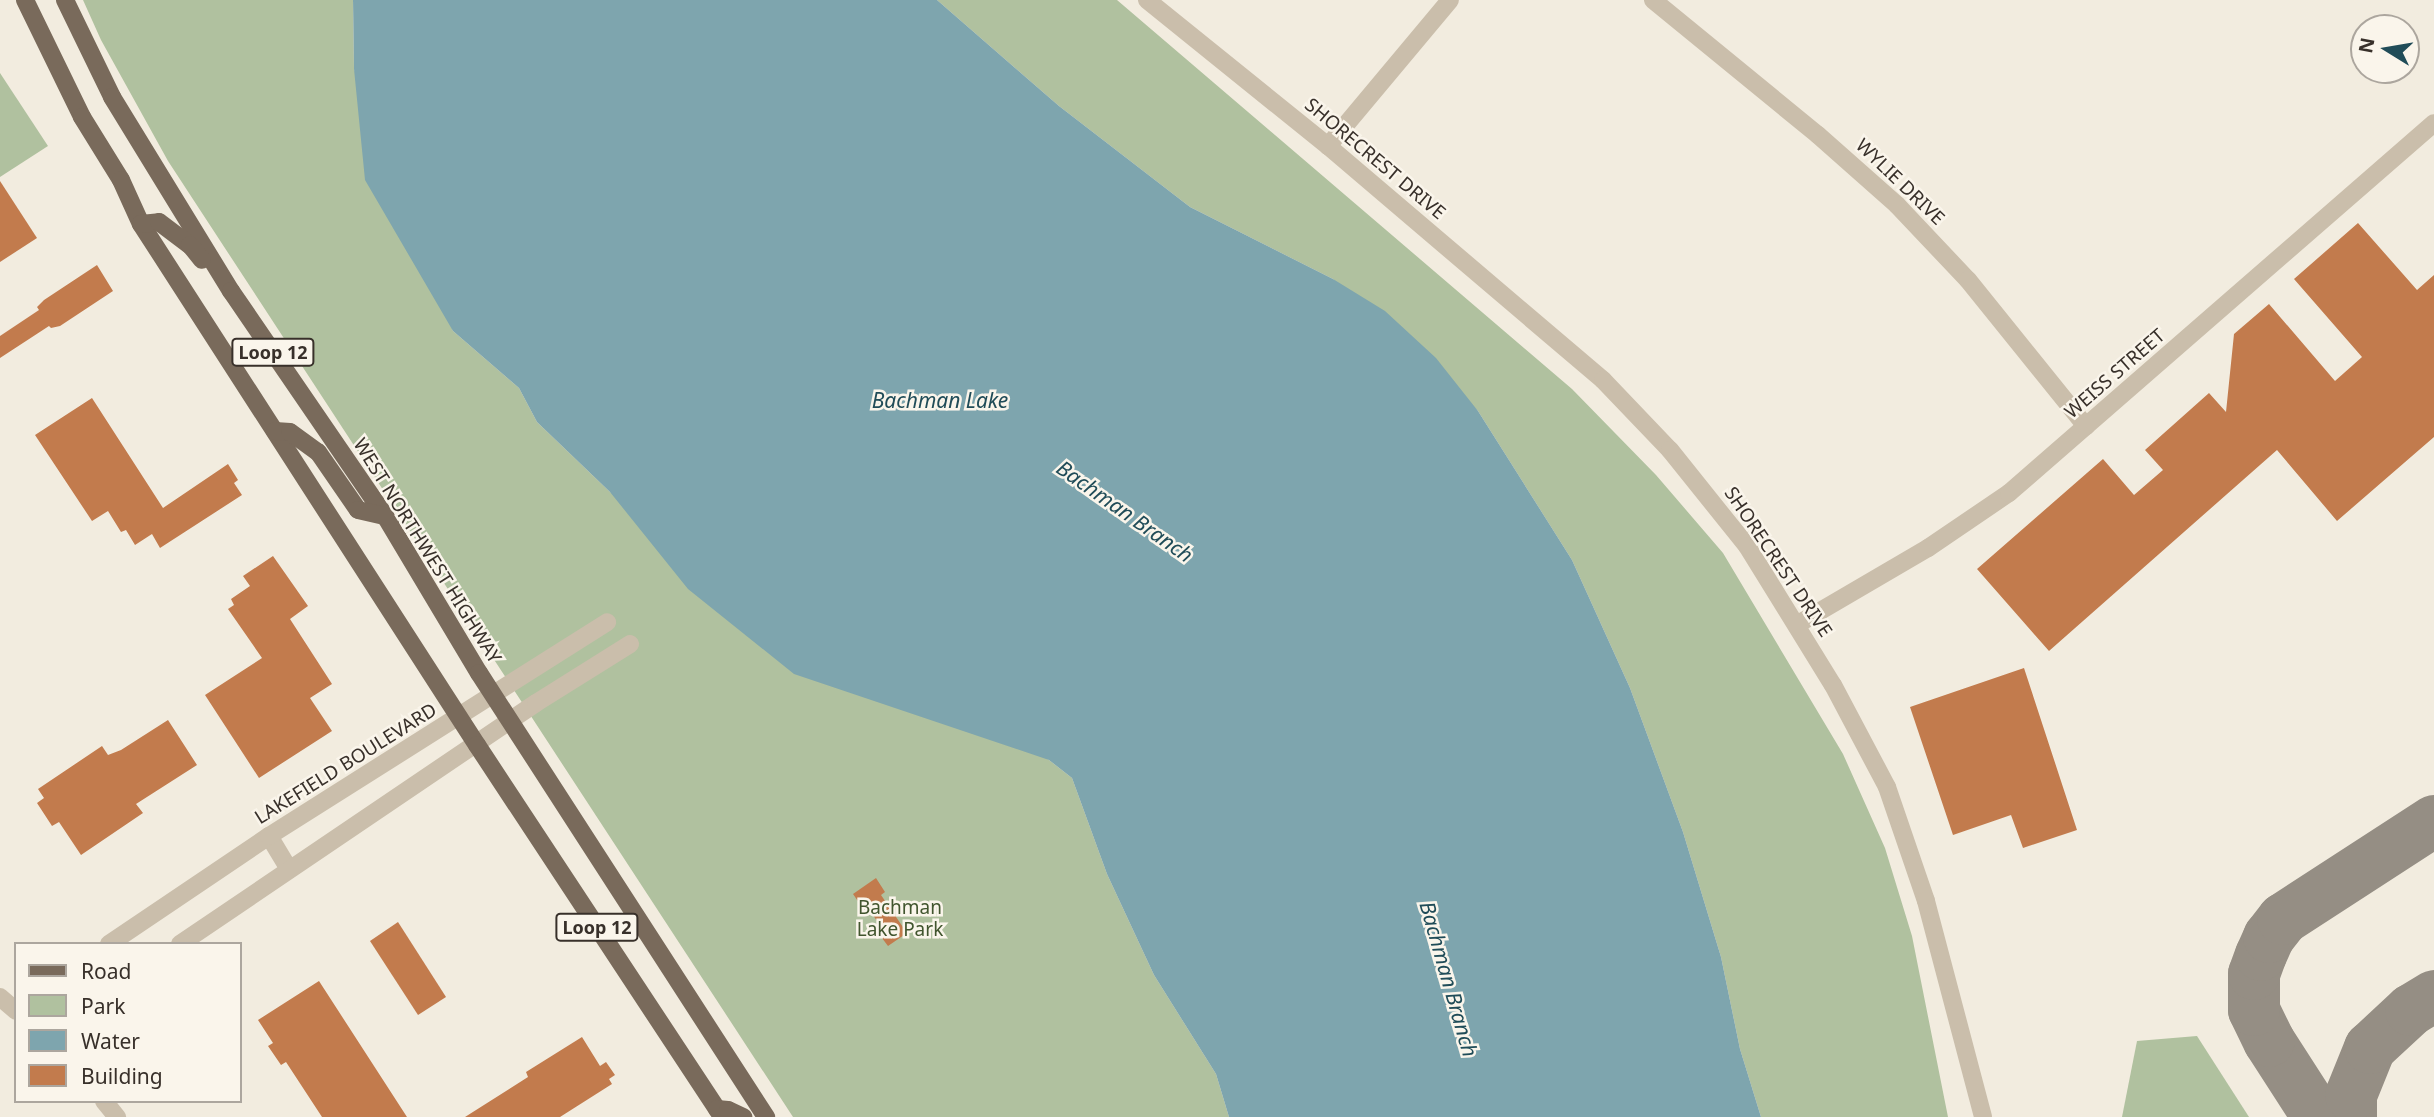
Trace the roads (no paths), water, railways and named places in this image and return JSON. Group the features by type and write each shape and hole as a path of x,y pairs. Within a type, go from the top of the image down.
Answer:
{"main road":[{"name":"Loop 12","path":"26,0 82,117 121,180 141,223 477,745 720,1113"},
{"name":"WEST NORTHWEST HIGHWAY","path":"65,0 112,97 231,291 385,516 494,696 766,1117"},
{"path":"141,223 159,222 190,245 231,291"},
{"path":"275,431 290,432 318,452 358,510 385,516"},
{"path":"720,1113 728,1110 743,1117"}],"street":[{"name":"SHORECREST DRIVE","path":"1147,0 1328,146 1603,380 1700,485 1747,546 1798,624 1869,750 1903,828 1926,901 1983,1117"},
{"path":"1328,146 1450,0"},
{"name":"WYLIE DRIVE","path":"1653,0 1818,135 1897,205 1968,280 2087,426"},
{"name":"WEISS STREET","path":"1798,624 1966,525 2087,426 2434,123"},
{"name":"LAKEFIELD BOULEVARD","path":"112,942 269,836 460,718 607,622"},
{"path":"183,942 510,721 630,644"},
{"path":"269,836 289,869"},
{"path":"0,997 14,1009"},
{"path":"106,1103 117,1117"}],"water":[{"name":"Bachman Lake","path":"353,0 937,0 1059,106 1190,207 1333,279 1385,311 1436,358 1478,411 1572,560 1630,688 1683,832 1721,957 1740,1049 1761,1117 1229,1117 1216,1074 1154,975 1107,874 1072,778 1049,760 794,674 688,589 610,492 537,422 519,388 453,331 365,180 354,69"}],"water label":[{"name":"Bachman Branch","path":"1125,511"},
{"name":"Bachman Branch","path":"1449,979"}],"park label":[{"name":"Bachman Lake Park","path":"900,919"}]}
